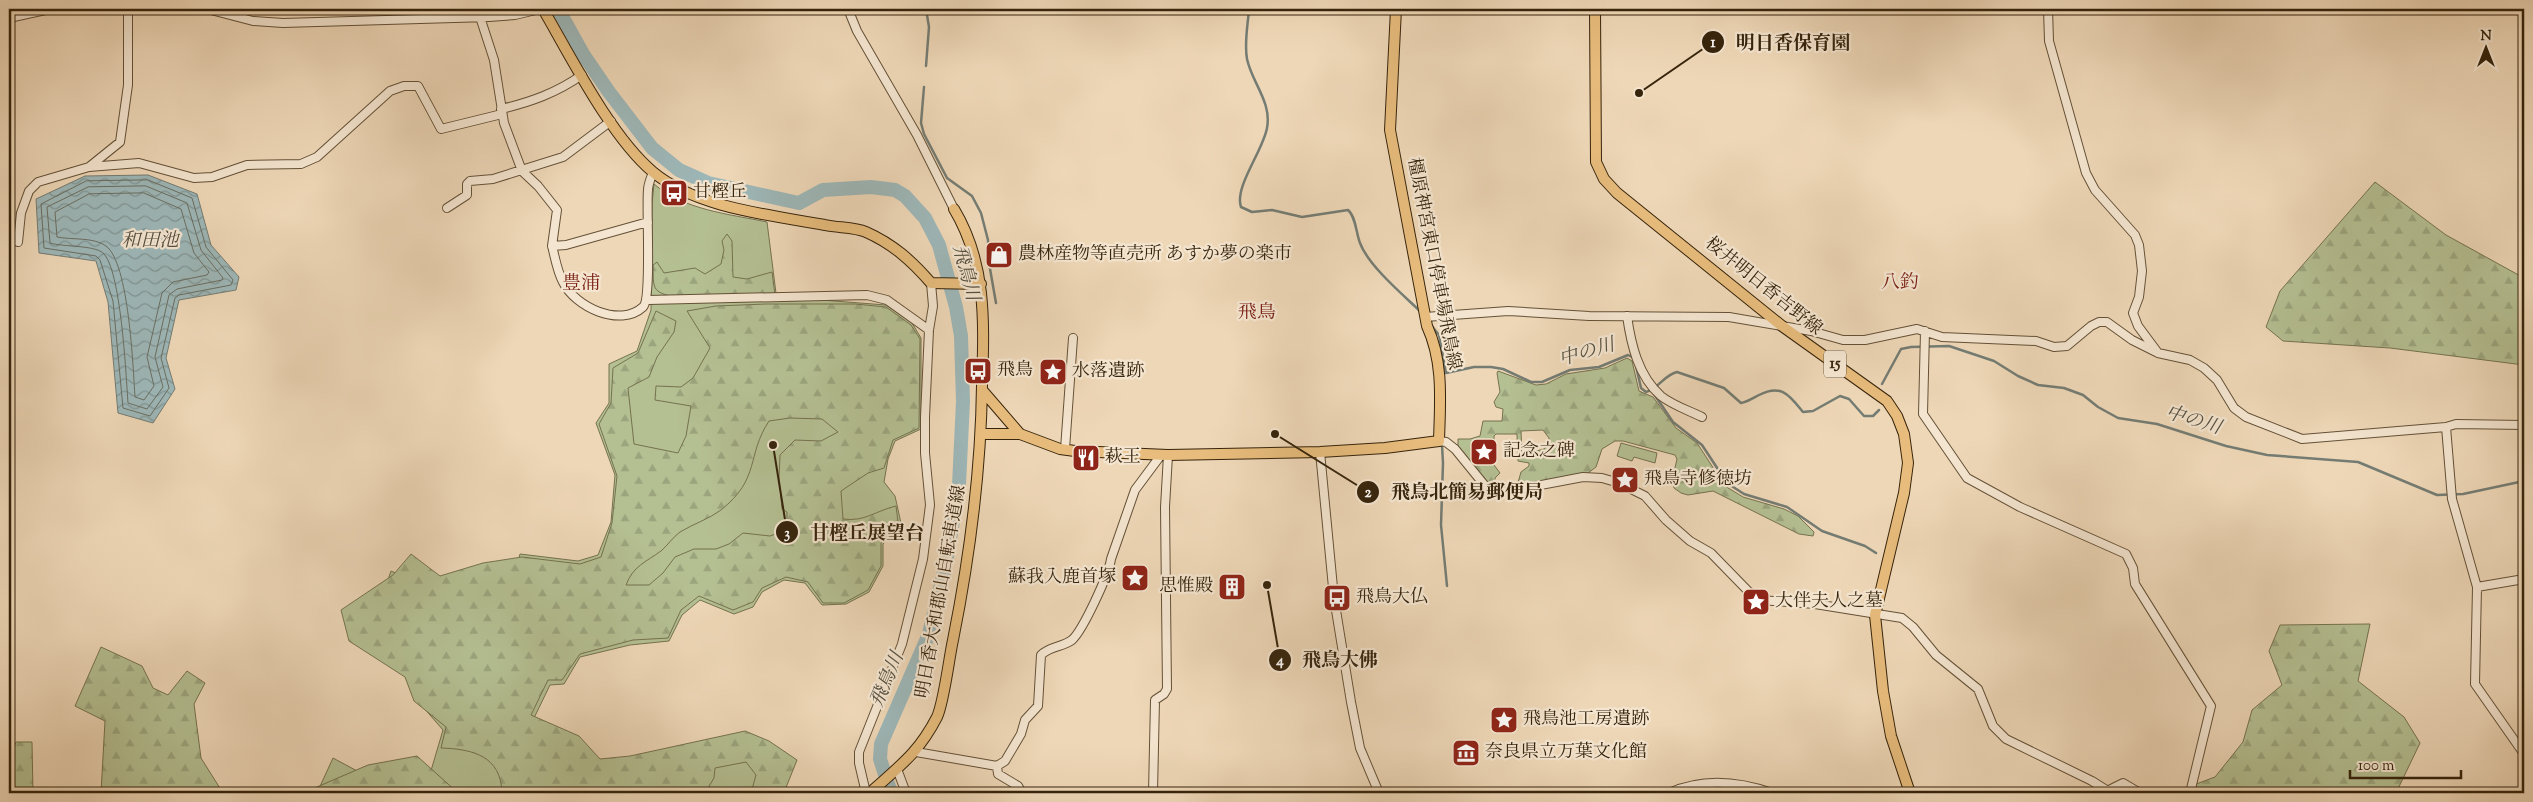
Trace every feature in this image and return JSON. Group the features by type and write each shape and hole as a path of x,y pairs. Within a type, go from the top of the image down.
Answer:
{"main road":[{"path":"541,9 611,121 653,172 676,186 703,198 740,209 865,231 911,260 934,283 981,284"},
{"name":"橿原神宮東口停車場飛鳥線","path":"1396,9 1390,130 1425,317 1441,378 1439,442"},
{"name":"桜井明日香吉野線","path":"1595,9 1596,162 1604,180 1617,193 1717,271 1782,326 1887,402 1897,416 1904,434 1908,463 1904,493 1875,615 1882,691 1890,736 1908,793"},
{"path":"954,209 966,230 981,284 984,311 982,434 1020,434 1060,449 1165,455 1320,452 1439,442"},
{"path":"982,390 1020,434"},
{"name":"明日香大和郡山自転車道線","path":"869,792 916,752 938,715 958,616 976,496 982,434"}],"street":[{"path":"9,18 50,9"},
{"path":"89,167 120,142 128,85 128,9"},
{"path":"207,9 253,21 284,23 480,17 515,15 541,9"},
{"path":"848,9 857,31 917,135 954,209"},
{"path":"2048,9 2049,41 2086,173 2094,190 2135,235 2140,245 2142,271 2140,297 2133,313 2138,326 2158,353"},
{"path":"480,17 494,60 502,112 522,171 538,186 557,210 552,246 563,283 581,304 618,316 632,314 644,306 648,300 648,188 653,172"},
{"path":"18,242 21,214 29,191 38,182 89,167 140,163 194,178 212,177 247,165 301,164 317,157 390,91 404,86 418,86 441,129 541,99 559,91 582,75"},
{"path":"447,208 467,195 467,184 470,181 493,179 563,157 611,121"},
{"path":"552,246 648,222"},
{"path":"869,792 859,763 859,752 902,644 923,559 930,505 925,453 929,330 934,306 934,283"},
{"path":"648,300 867,295 886,300 929,330"},
{"path":"1425,317 1508,311 1627,316 1729,317 1782,326 1843,340 1865,340 1894,335 1908,330 1925,331 1942,337 2036,341 2054,347 2067,346 2091,326 2099,322 2107,322 2132,340 2158,353 2190,360 2204,368 2217,380 2234,408 2246,417 2302,440 2472,423 2524,424"},
{"path":"1627,316 1631,347 1644,373 1662,396 1702,418"},
{"path":"1925,331 1923,414 1967,478 2020,507 2126,554 2133,568 2135,584 2211,706 2190,793"},
{"path":"1065,449 1073,338"},
{"path":"2446,427 2452,498 2477,587 2475,684 2524,754"},
{"path":"1439,442 1446,442 1455,449 1486,487 1499,494 1583,477 1602,478 1619,482 1645,496 1666,520 1690,541 1711,553 1749,592 1760,600 1814,604 1902,618 1914,627 1936,655 1978,689 1993,726 2006,739 2110,792 2123,783 2140,793"},
{"path":"1320,452 1334,598 1353,712 1360,748 1379,793"},
{"path":"916,752 997,766 1005,761 1021,734 1025,720 1038,706 1041,655 1046,650 1070,641 1082,627 1109,571 1111,559 1135,490 1165,455"},
{"path":"1153,793 1155,700 1167,690 1165,455"},
{"path":"2477,587 2524,579"},
{"path":"997,766 998,774 1018,786 1022,793"},
{"path":"899,767 906,793"},
{"path":"1669,793 1705,783 1738,784 1772,793"},
{"path":"1734,793 1738,784"}],"green space":[{"path":"2375,182 2446,235 2524,278 2524,365 2390,348 2283,341 2266,327 2280,291"},
{"path":"654,184 679,200 693,205 708,210 767,222 777,301 821,300 886,305 912,323 921,338 921,429 895,441 888,459 884,482 895,496 901,523 883,544 883,566 869,592 846,604 822,605 805,583 784,580 762,592 753,607 734,614 700,600 682,615 669,641 630,645 580,657 564,684 550,685 534,718 586,777 749,741 771,793 317,793 333,758 372,779 430,774 443,730 416,699 411,672 369,634 391,571 442,594 510,593 520,554 578,561 598,555 611,522 615,475 596,423 609,403 609,364 637,351 651,310 652,204"},
{"path":"727,234 732,241 733,277 747,279 772,272 775,295 671,296 656,289 654,286 653,265 657,262 664,273 695,268 705,274 721,264 724,250 722,241"},
{"path":"855,304 886,307 911,325 920,339 919,428 893,440 884,468 868,473 841,491 843,519 864,518 896,506 898,522 881,543 881,566 868,590 844,603 823,603 808,582 786,577 762,588 753,602 733,610 699,596 681,610 668,638 633,640 580,654 562,680 548,680 531,715 579,736 600,759 630,756 745,731 769,741 797,760 785,790 782,793 751,793 756,775 746,762 715,768 714,778 705,793 502,793 497,770 483,757 464,750 441,748 446,727 414,701 405,677 349,641 341,610 393,575 411,554 440,576 483,563 522,557 580,564 601,557 612,523 617,476 599,424 611,403 613,368 638,353 656,311 676,321 674,332 657,357 649,377 628,388 634,444 678,453 686,436 691,406 655,400 656,386 681,387 693,378 710,348 687,311 716,306","holes":["790,418 822,419 838,432 821,441 795,440 780,455 779,478 782,509 787,512 787,530 770,536 743,533 729,544 716,549 694,549 675,557 663,573 649,585 626,585 632,573 661,551 677,534 721,510 734,498 748,477 757,445 769,421"]},
{"path":"1627,358 1632,361 1639,391 1653,397 1676,428 1697,443 1725,486 1743,497 1784,509 1798,516 1814,532 1813,536 1799,534 1713,491 1688,495 1681,493 1674,488 1672,481 1677,459 1675,455 1623,441 1615,441 1602,449 1596,467 1588,473 1526,487 1508,487 1500,490 1489,486 1458,447 1458,439 1470,439 1480,436 1483,421 1502,421 1503,409 1496,407 1494,402 1500,392 1498,371 1536,385 1546,384 1566,374 1605,368","holes":["1543,430 1549,438 1549,443 1544,449 1522,455 1521,431","1496,434 1517,434 1518,461 1529,463 1529,466 1521,472 1517,486 1495,485 1495,478 1500,473 1494,465 1494,436"]},
{"path":"1621,443 1657,453 1655,463 1634,457 1632,461 1617,456"},
{"path":"2370,624 2358,681 2404,717 2420,743 2396,793 2172,793 2215,777 2243,742 2252,710 2282,685 2269,651 2280,625"},
{"path":"101,647 142,666 153,688 168,695 187,671 205,683 194,704 201,758 223,793 101,793 105,721 75,706"},
{"path":"16,742 32,742 33,793 9,793 9,757"},
{"path":"417,756 458,793 303,793 368,765"}],"water":[{"name":"和田池","path":"148,175 197,194 211,245 239,277 236,290 179,300 166,358 175,389 153,423 118,413 108,302 96,261 39,253 36,199 85,176"}],"waterway":[{"name":"飛鳥川","path":"558,9 583,54 609,92 652,148 679,170 708,183 799,203 823,190 871,187 895,190 905,196 925,218 939,245 956,307 961,336 963,401 959,485 945,568 929,634 881,744 880,759 891,793"},
{"path":"926,9 929,27 926,66"},
{"name":"中の川","path":"1249,9 1246,40 1247,59 1264,101 1268,119 1264,137 1245,179 1240,199 1241,207 1252,212 1272,210 1302,217 1348,210 1354,221 1360,243 1370,261 1420,311"},
{"path":"924,87 921,123 924,134 947,178 972,196 981,213 988,240 989,263 996,303"},
{"name":"中の川","path":"1431,325 1439,335 1446,373 1474,367 1491,367 1503,369 1531,382 1542,382 1570,370 1599,367 1628,355 1634,358"},
{"name":"中の川","path":"1882,384 1901,349 1949,346 1994,361 2018,376 2038,385 2064,388 2083,395 2098,407 2118,418 2157,424 2226,446 2267,455 2358,462 2437,495 2463,494 2524,481"},
{"name":"中の川","path":"1636,366 1641,388 1646,392 1668,376 1677,372 1724,388 1741,403 1774,390 1789,396 1803,412 1813,411 1840,396 1849,399 1864,416 1873,416 1879,410"},
{"path":"1654,394 1673,422 1702,445 1727,483 1744,494 1787,507 1822,531 1865,546 1876,553"},
{"path":"1442,445 1441,525 1447,586"}],"place":[{"name":"明日香保育園","path":"1639,93"},
{"name":"甘樫丘","path":"674,193"},
{"name":"農林産物等直売所 あすか夢の楽市","path":"999,255"},
{"name":"飛鳥","path":"978,371"},
{"name":"水落遺跡","path":"1053,372"},
{"name":"飛鳥北簡易郵便局","path":"1275,434"},
{"name":"甘樫丘展望台","path":"773,445"},
{"name":"記念之碑","path":"1484,452"},
{"name":"萩王","path":"1086,458"},
{"name":"飛鳥寺修徳坊","path":"1625,480"},
{"name":"蘇我入鹿首塚","path":"1135,578"},
{"name":"飛鳥大佛","path":"1267,585"},
{"name":"思惟殿","path":"1232,587"},
{"name":"飛鳥大仏","path":"1337,598"},
{"name":"大伴夫人之墓","path":"1756,602"},
{"name":"飛鳥池工房遺跡","path":"1504,720"},
{"name":"奈良県立万葉文化館","path":"1466,753"}],"district":[{"name":"八釣","path":"1900,283"},
{"name":"豊浦","path":"581,284"},
{"name":"飛鳥","path":"1257,313"}]}
